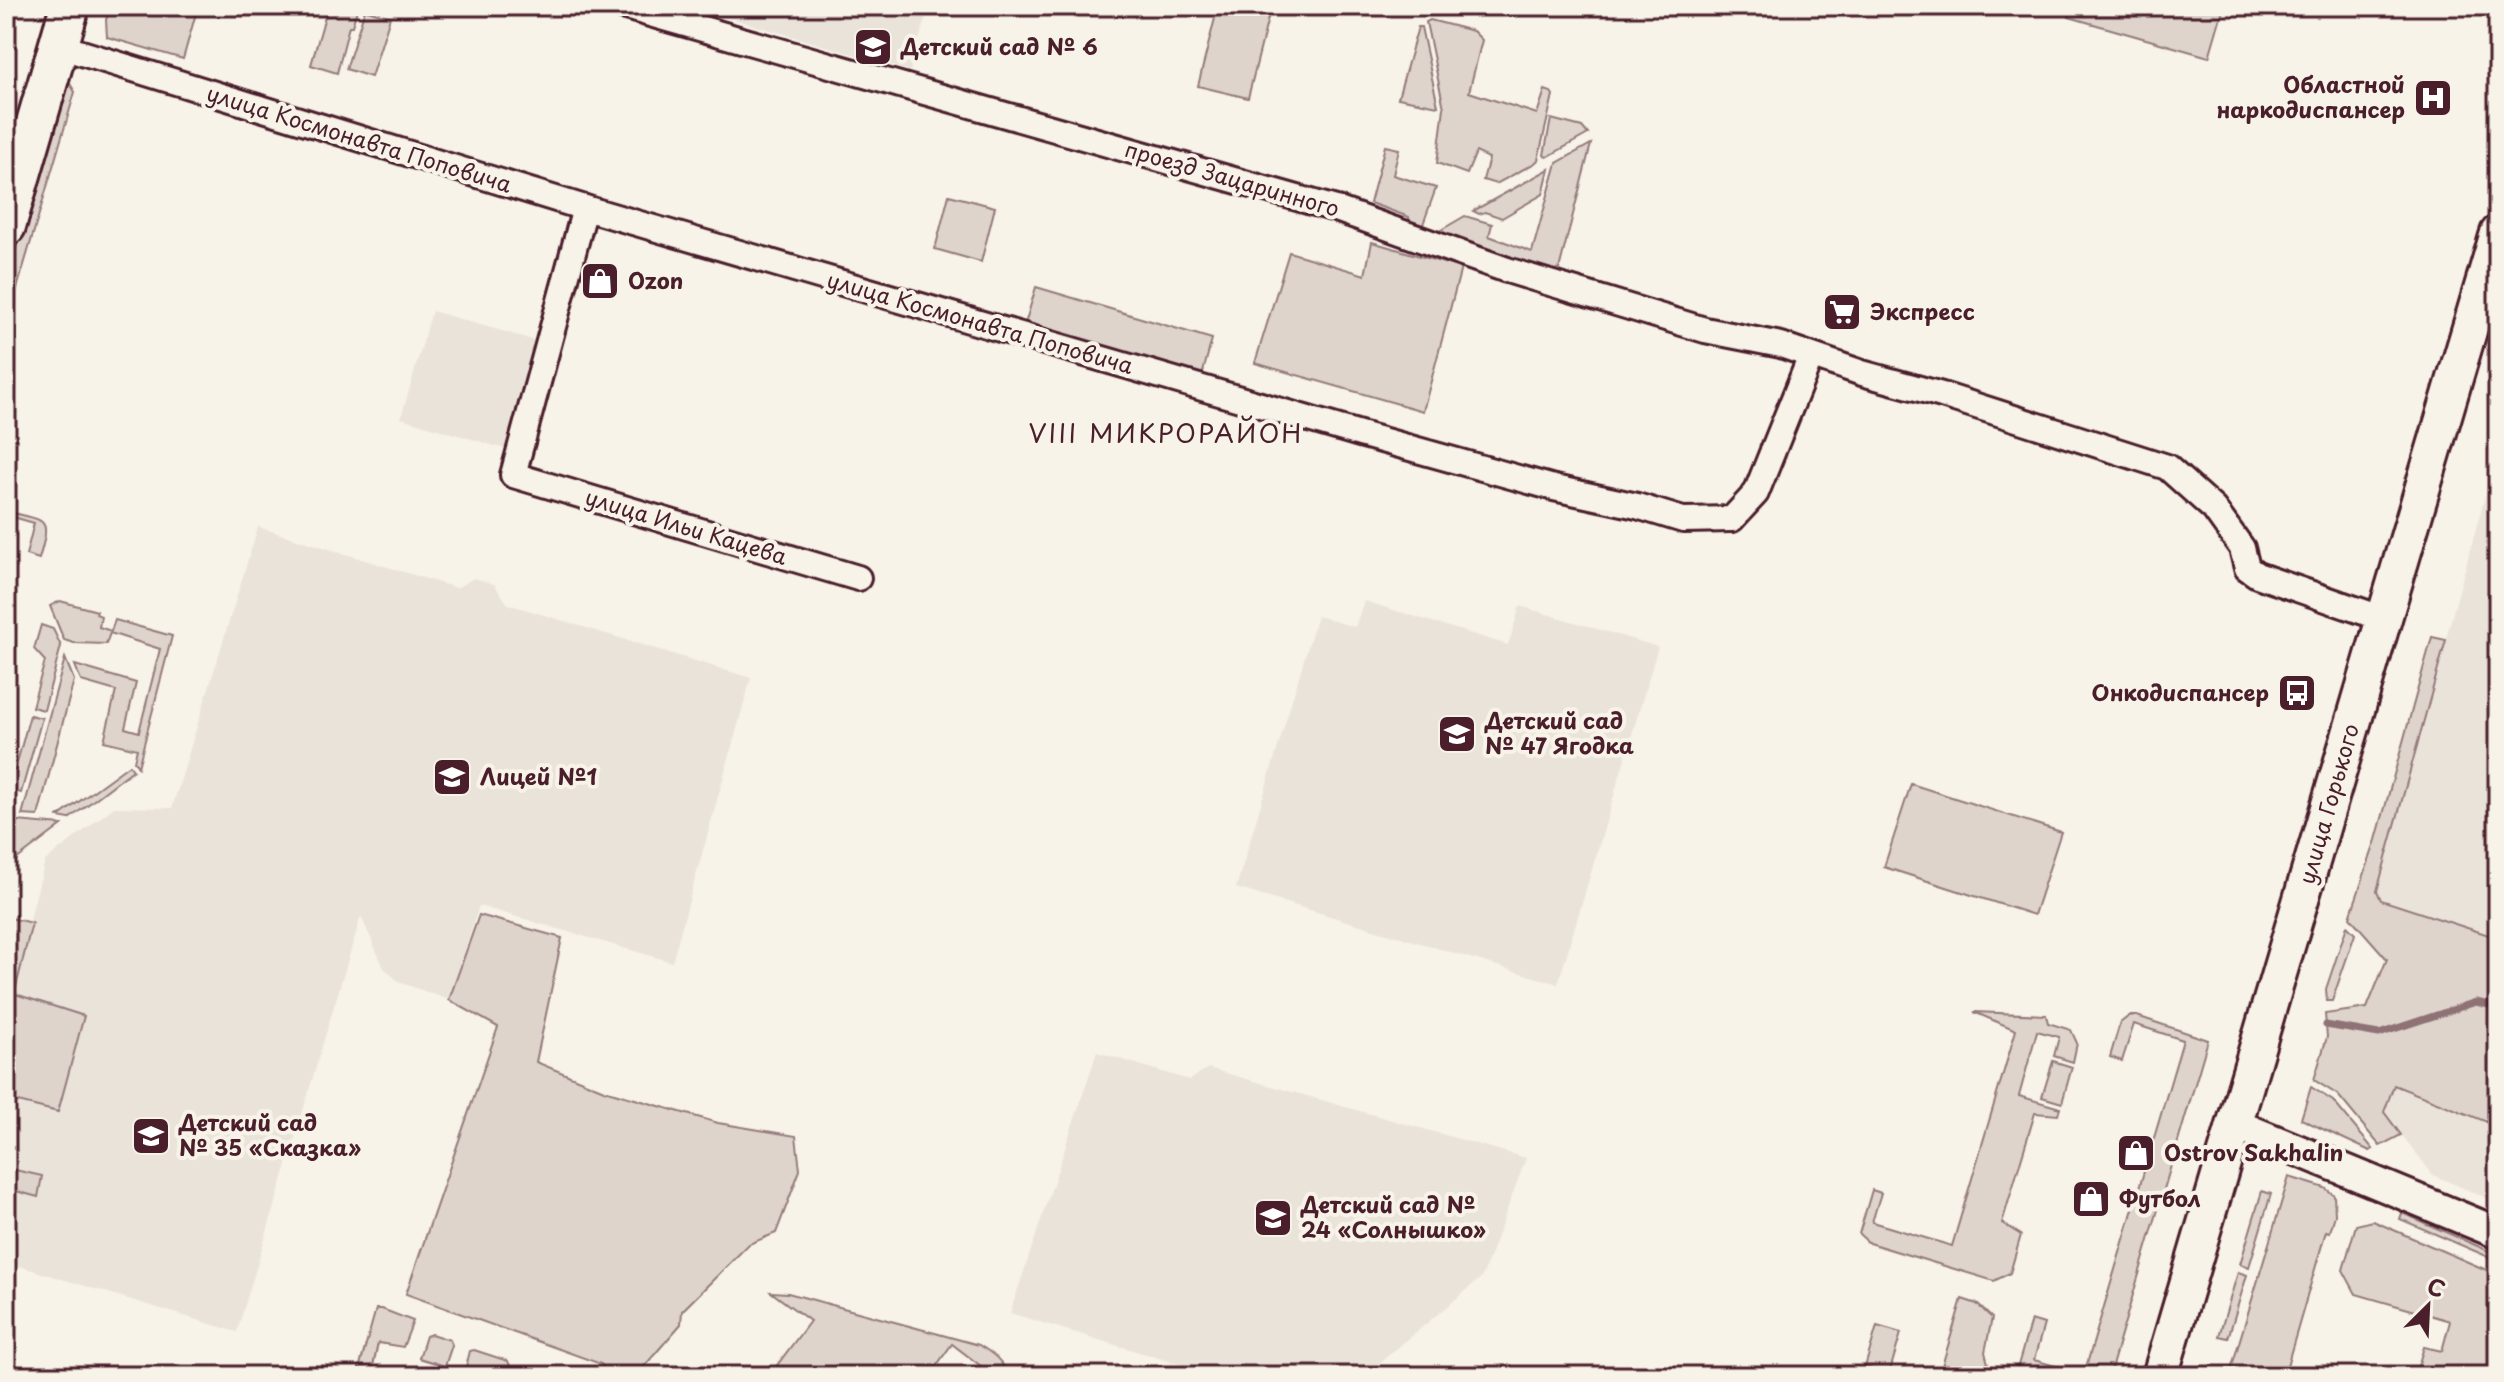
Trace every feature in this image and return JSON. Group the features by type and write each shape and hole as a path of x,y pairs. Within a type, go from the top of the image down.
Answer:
{"main road":[{"path":"6,226 70,6"},
{"name":"улица Горького","path":"2160,1376 2498,233"}],"street":[{"name":"проезд Зацаринного","path":"622,6 1336,209 1507,270 1705,330 1781,345 2167,467 2214,509 2242,548 2247,568 2257,575 2384,619"},
{"name":"улица Космонавта Поповича","path":"59,46 585,208 1360,434 1683,520 1732,519 1756,493 1811,356"},
{"name":"улица Ильи Кацева","path":"585,208 513,475 858,578"},
{"path":"2234,1124 2498,1233"}],"shaded area":[{"path":"110,6 198,6 183,59 107,37 106,20"},
{"path":"328,6 361,6 352,26 349,26 337,73 311,65"},
{"name":"Детский сад № 6","path":"689,6 929,6 910,71"},
{"path":"1218,6 1271,6 1248,98 1198,86"},
{"path":"2072,6 2224,6 2209,57 2069,17"},
{"path":"365,9 390,17 371,77 346,69"},
{"path":"1430,20 1473,31 1482,40 1469,92 1537,114 1545,90 1551,92 1553,95 1535,163 1496,184 1483,180 1489,158 1476,152 1467,174 1437,163 1444,108 1426,22"},
{"path":"1418,27 1421,27 1438,106 1398,98"},
{"path":"69,82 75,92 6,326 6,282 63,89"},
{"path":"1551,119 1582,127 1588,134 1547,157 1544,155"},
{"path":"1591,144 1556,281 1429,237 1465,216 1492,224 1489,236 1532,252 1557,163"},
{"path":"1385,146 1399,149 1393,175 1436,188 1421,230 1410,229 1409,217 1370,203"},
{"path":"1549,169 1543,194 1502,218 1473,211"},
{"path":"949,195 995,207 981,262 935,249"},
{"path":"1372,242 1461,268 1423,411 1255,363 1289,252 1365,275"},
{"path":"1036,287 1212,339 1202,376 1025,324"},
{"path":"432,311 536,341 505,449 401,418"},
{"path":"2498,448 2498,938 2381,900 2377,891"},
{"path":"6,511 37,519 45,527 39,559 26,555 34,523 6,515"},
{"path":"258,527 456,588 474,578 494,584 508,604 751,678 672,962 479,906 449,1000 399,982 384,968 361,916 237,1332 6,1262 6,1011 45,861 114,807 172,808"},
{"path":"60,601 97,611 96,614 101,616 99,627 111,631 115,620 172,636 138,767 134,761 137,749 104,741 116,691 81,681 75,665 136,683 125,728 139,732 160,649 110,633 106,644 64,640 50,606"},
{"name":"Детский сад № 47 Ягодка","path":"1364,601 1508,645 1520,606 1658,647 1558,984 1236,888 1317,616 1355,627"},
{"path":"41,625 53,629 61,646 44,710 32,707 45,661 34,649"},
{"path":"2432,637 2446,640 2377,891 2381,900 2498,938 2498,1122 2497,1126 2394,1085 2384,1112 2401,1135 2380,1146 2338,1095 2314,1080 2327,1037 2325,1014 2367,1008 2387,959 2350,917 2376,840"},
{"path":"65,658 74,680 38,816 22,815"},
{"path":"30,715 42,718 21,793 11,790 6,809 6,771 15,770"},
{"path":"129,765 133,770 69,819 58,817"},
{"path":"1911,784 2061,832 2034,915 1884,867"},
{"path":"6,820 62,825 12,863 6,862"},
{"path":"479,915 562,938 536,1062 604,1090 718,1123 796,1136 800,1170 776,1233 749,1244 682,1311 681,1324 641,1370 610,1376 601,1364 406,1294 498,1027 449,1000"},
{"path":"6,917 32,923 16,987 6,984"},
{"path":"2347,926 2355,934 2332,1001 2327,1001 2326,989"},
{"path":"6,991 84,1016 58,1112 6,1099"},
{"path":"1974,1012 2046,1015 2048,1023 2071,1030 2077,1043 2073,1062 2054,1056 2059,1037 2037,1031 2019,1096 2060,1108 2058,1115 2035,1113 2002,1223 2021,1235 2010,1273 1994,1281 1869,1243 1859,1234 1872,1190 1881,1193 1872,1222 1952,1246 2016,1030"},
{"path":"2129,1016 2208,1040 2109,1376 2020,1374 2017,1369 2031,1320 2044,1324 2034,1360 2084,1374 2183,1040 2134,1024 2122,1061 2110,1057 2120,1023"},
{"name":"Детский сад № 24 «Солнышко»","path":"1097,1052 1189,1080 1208,1068 1526,1158 1482,1277 1364,1376 1218,1376 1010,1313"},
{"path":"2053,1061 2072,1067 2062,1103 2042,1097"},
{"path":"2498,1063 2498,1203 2433,1175 2384,1112 2394,1085"},
{"path":"2311,1087 2333,1101 2373,1149 2370,1151 2301,1119"},
{"path":"6,1168 42,1176 38,1197 12,1190 6,1209"},
{"path":"2289,1177 2325,1188 2334,1195 2335,1215 2330,1232 2326,1231 2284,1376 2229,1376"},
{"path":"2262,1191 2271,1194 2249,1267 2240,1264"},
{"path":"2402,1213 2498,1255 2498,1261 2400,1219"},
{"path":"2373,1221 2498,1275 2498,1376 2415,1376 2424,1347 2442,1351 2450,1321 2356,1294 2343,1270 2356,1225"},
{"path":"2238,1272 2247,1275 2228,1338 2219,1336"},
{"path":"771,1292 788,1293 979,1345 993,1354 1007,1376 994,1376 952,1344 929,1376 769,1376 810,1321"},
{"path":"1962,1299 1977,1304 1992,1318 1985,1352 1991,1376 1939,1376"},
{"path":"376,1309 413,1321 403,1347 378,1343 371,1376 357,1376"},
{"path":"1877,1326 1901,1333 1889,1374 1865,1367"},
{"path":"431,1334 450,1340 452,1345 445,1366 419,1358 426,1336"},
{"path":"470,1351 508,1361 507,1376 481,1376 465,1371"}],"waterway":[{"path":"2326,1025 2379,1034 2476,1002 2498,1007"}],"place":[{"name":"Детский сад № 6","path":"873,47"},
{"name":"Областной наркодиспансер","path":"2433,98"},
{"name":"Ozon","path":"600,281"},
{"name":"Экспресс","path":"1842,312"},
{"name":"Онкодиспансер","path":"2297,693"},
{"name":"Детский сад № 47 Ягодка","path":"1457,734"},
{"name":"Лицей №1","path":"452,777"},
{"name":"Детский сад № 35 «Сказка»","path":"151,1136"},
{"name":"Ostrov Sakhalin","path":"2136,1153"},
{"name":"Футбол","path":"2091,1199"},
{"name":"Детский сад № 24 «Солнышко»","path":"1273,1218"}],"district":[{"name":"VIII МИКРОРАЙОН","path":"1166,434"}]}
